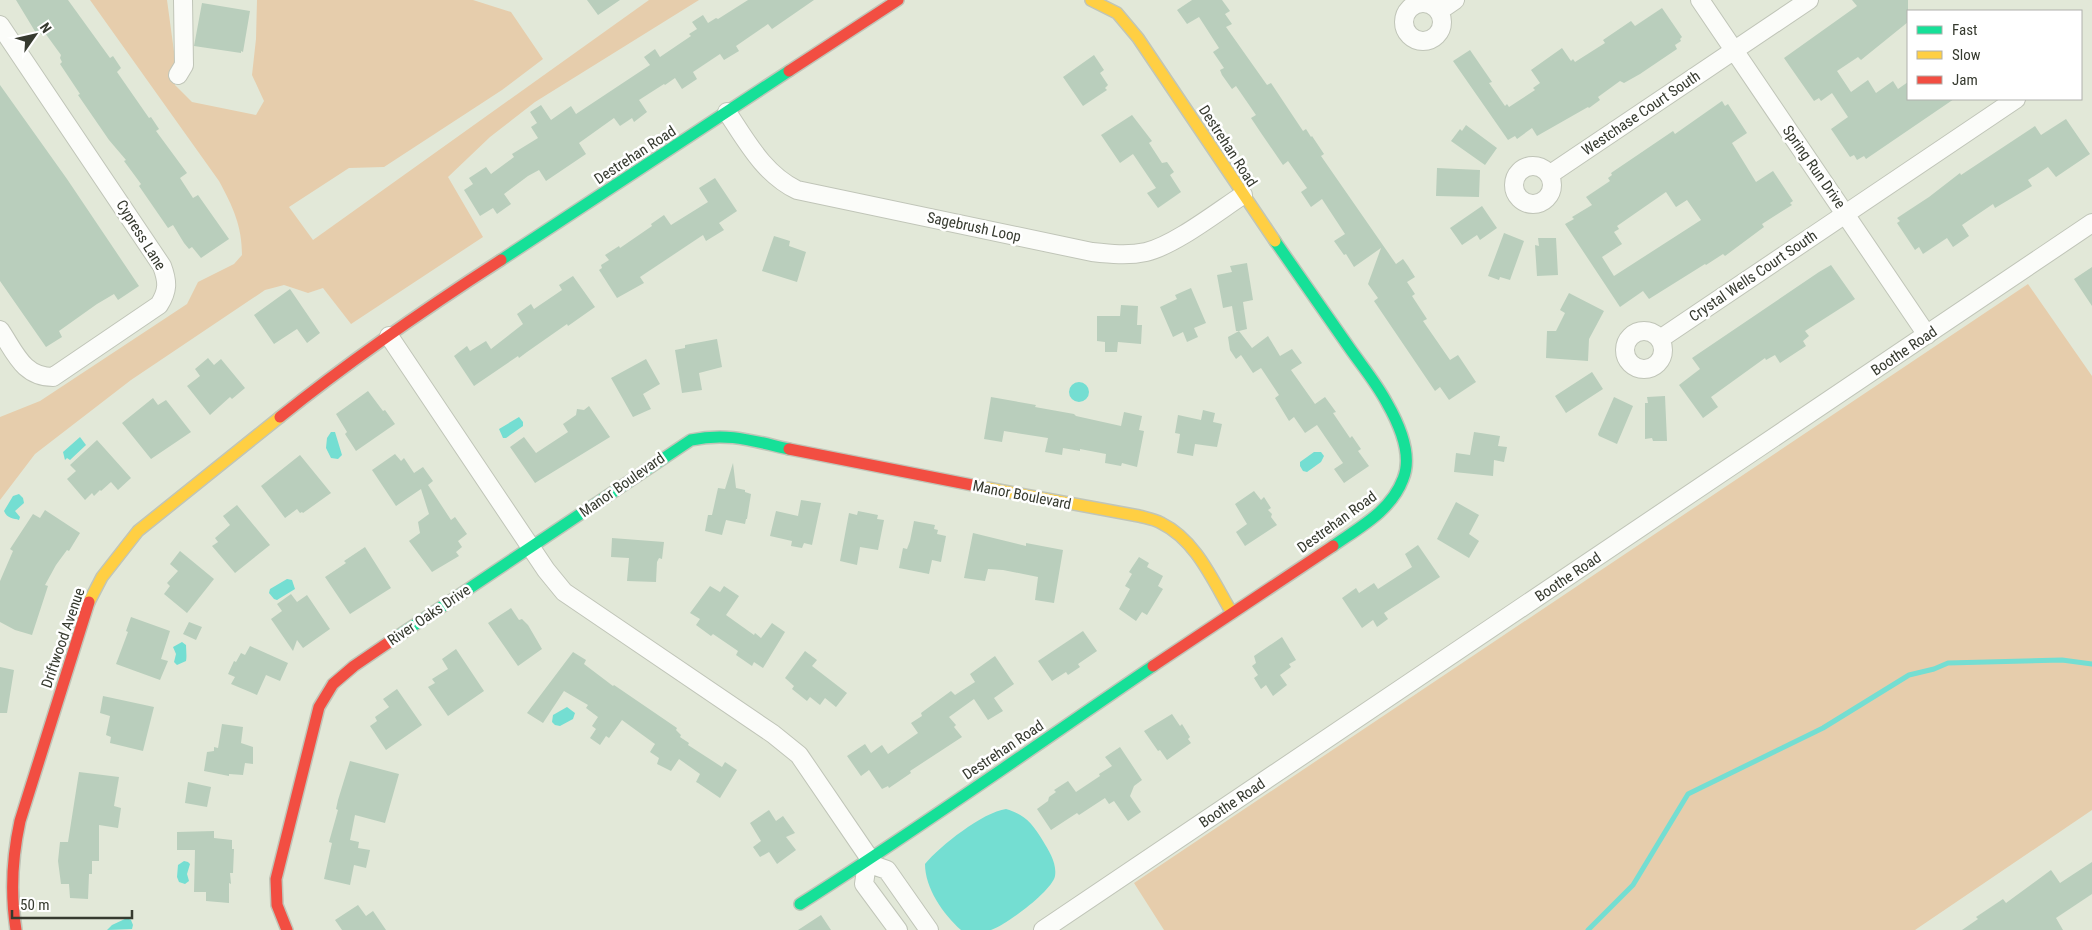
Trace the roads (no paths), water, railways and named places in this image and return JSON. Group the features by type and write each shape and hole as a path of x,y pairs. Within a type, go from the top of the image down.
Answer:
{"street":[{"path":"178,75 184,64 183,0"},
{"name":"Destrehan Road","path":"389,336 441,299 898,0"},
{"name":"Destrehan Road","path":"800,904 892,846 999,770 1374,518 1389,505 1400,488 1406,470 1406,451 1402,433 1387,402 1128,25 1116,13 1102,4 1091,0"},
{"path":"1439,11 1455,0"},
{"name":"Spring Run Drive","path":"1700,0 1927,334"},
{"name":"Westchase Court South","path":"1549,175 1809,0"},
{"name":"Cypress Lane","path":"0,25 162,266 168,280 166,294 159,305 53,377 34,374 25,367 0,330"},
{"name":"Crystal Wells Court South","path":"1660,340 2015,100"},
{"name":"Sagebrush Loop","path":"727,112 770,172 782,183 797,190 1092,252 1129,255 1148,252 1182,234 1243,195"},
{"name":"Boothe Road","path":"1043,930 2092,223"},
{"path":"389,336 530,547 558,585 571,598 793,750 814,777 868,861 887,870 929,930"},
{"name":"Driftwood Avenue","path":"16,930 11,884 16,834 86,610 102,577 125,545 152,519 331,376 389,336"},
{"name":"Manor Boulevard","path":"530,547 674,449 691,440 710,436 730,436 834,459 1139,516 1163,524 1183,538 1199,559 1232,613"},
{"name":"River Oaks Drive","path":"287,930 279,913 276,879 314,723 327,691 339,677 354,666 530,547"},
{"path":"868,861 864,884 898,930"}],"water":[{"path":"1079,382 1086,385 1089,392 1086,399 1079,402 1072,399 1069,392 1072,385"},
{"path":"519,417 523,422 523,426 506,438 503,438 499,429"},
{"path":"331,432 335,432 342,455 338,459 331,458 326,448 327,438"},
{"path":"80,437 86,445 70,460 67,458 65,460 63,452"},
{"path":"1314,452 1321,452 1324,456 1321,462 1307,472 1303,471 1300,462"},
{"path":"19,494 23,498 24,503 15,511 20,517 19,520 9,517 4,511 13,496"},
{"path":"287,579 292,580 295,589 277,600 274,599 269,593 270,589"},
{"path":"182,642 186,645 186,661 177,665 174,662 176,654 173,647"},
{"path":"567,707 575,713 573,719 560,726 555,725 552,722 553,715"},
{"path":"1006,809 1028,820 1035,829 1052,857 1055,866 1055,876 1046,890 1017,915 998,927 991,930 961,930 936,900 928,882 925,864 962,831 986,816"},
{"path":"184,861 190,864 187,874 189,881 185,884 179,882 177,877 178,865"},
{"path":"127,918 131,920 132,929 107,930 112,925"}],"waterway":[{"path":"1588,930 1633,885 1688,794 1823,728 1909,675 1934,669 1948,663 2062,660 2092,664"}]}
